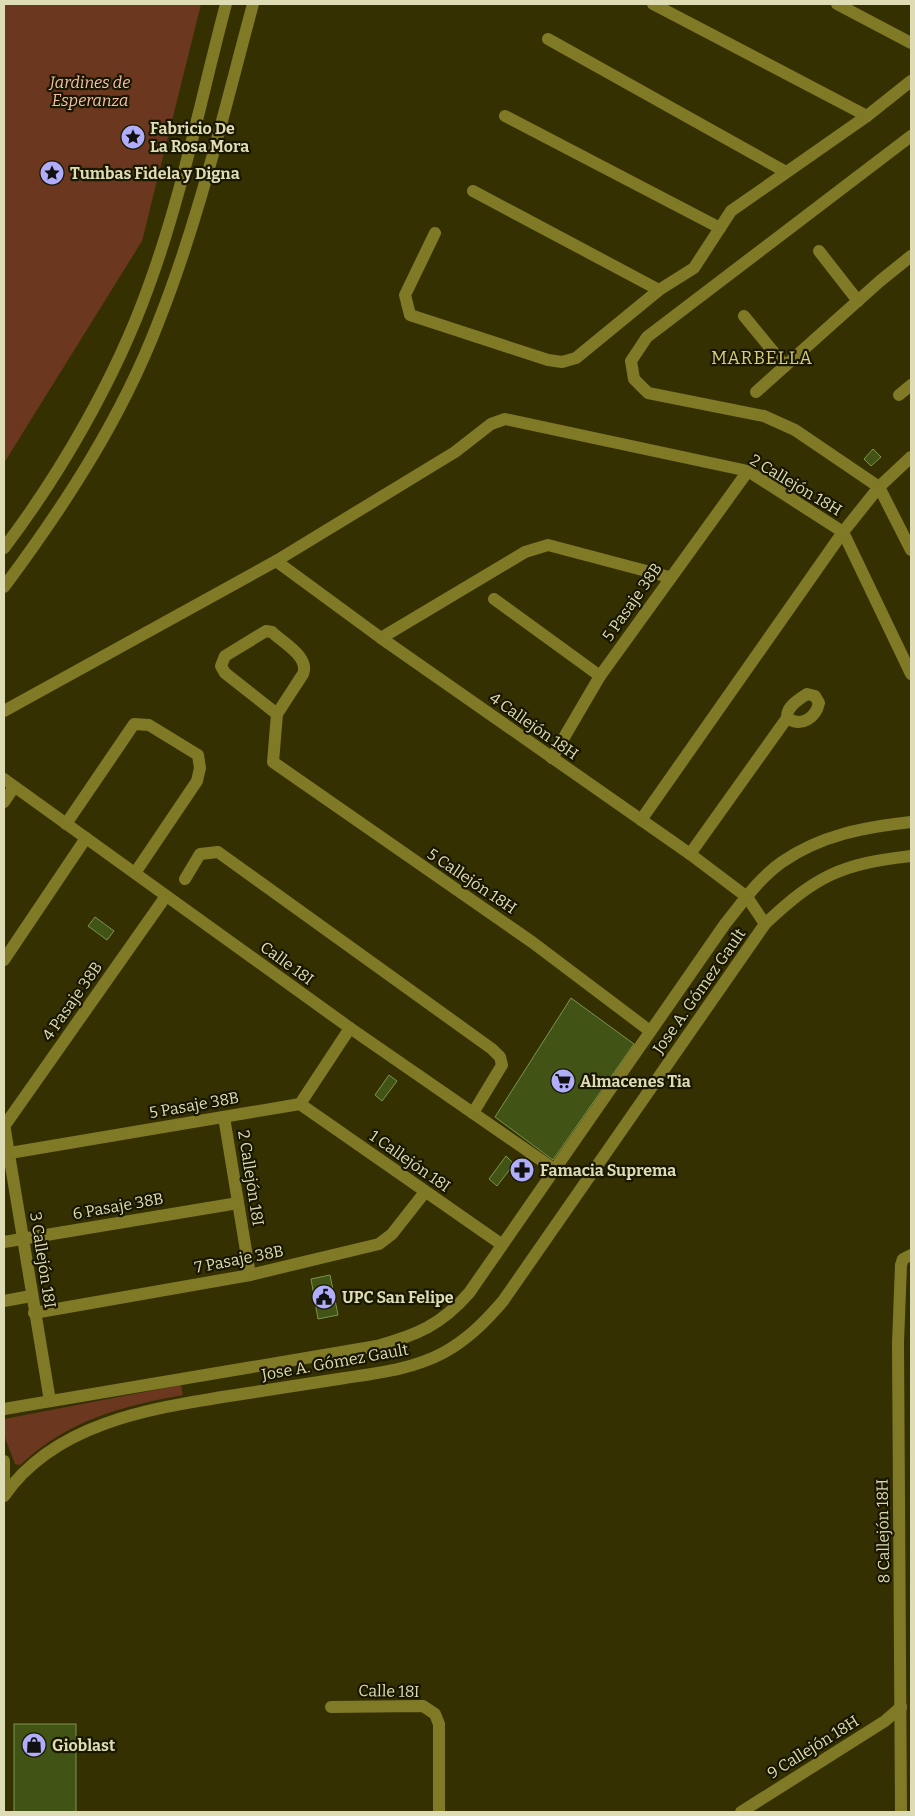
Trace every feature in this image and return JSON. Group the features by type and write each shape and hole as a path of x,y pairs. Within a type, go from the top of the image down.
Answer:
{"street":[{"path":"4,548 68,454 109,378 148,290 173,207 226,4"},
{"path":"4,587 48,528 108,431 158,324 200,202 253,4"},
{"path":"653,4 867,116"},
{"path":"837,4 911,43"},
{"path":"548,39 786,172"},
{"path":"435,233 405,295 410,315 548,360 562,362 576,358 659,290 694,268 732,211 867,116 911,80"},
{"path":"505,116 720,228"},
{"path":"911,136 647,338 631,361 634,379 648,393 764,416 795,430 879,488 911,550"},
{"path":"473,192 659,290"},
{"path":"819,251 858,301"},
{"path":"756,392 911,256"},
{"path":"744,316 785,366"},
{"path":"900,395 911,385"},
{"name":"2 Callejón 18H","path":"276,561 455,452 491,424 500,420 511,419 748,471 843,532 911,674"},
{"path":"641,820 843,532 879,488 911,457"},
{"name":"5 Pasaje 38B","path":"552,758 600,676 669,577 748,471"},
{"path":"381,638 525,552 548,545 669,577"},
{"path":"4,711 276,561"},
{"name":"4 Callejón 18H","path":"276,561 381,638 747,896 765,924"},
{"path":"494,599 600,676"},
{"path":"266,631 272,632 303,659 305,667 303,674 277,714 225,673 221,666 224,656 266,631"},
{"name":"5 Callejón 18H","path":"277,714 273,762 532,942 650,1031"},
{"path":"690,854 787,718"},
{"path":"66,824 134,724 149,725 198,755 200,768 197,781 135,873"},
{"path":"4,802 9,783"},
{"name":"Calle 18I","path":"9,783 350,1028 554,1169"},
{"name":"Jose A. Gómez Gault","path":"4,1409 377,1346 410,1337 432,1326 452,1312 468,1293 724,924 747,896 781,863 808,847 836,835 854,830 911,821"},
{"path":"4,960 86,838"},
{"path":"184,879 200,854 218,852 492,1049 500,1057 502,1065 473,1113"},
{"name":"Jose A. Gómez Gault","path":"4,1496 24,1472 57,1446 95,1426 140,1413 201,1401 394,1370 442,1354 464,1340 503,1301 765,924 801,891 824,877 847,867 878,860 911,856"},
{"name":"4 Pasaje 38B","path":"4,1124 166,896"},
{"path":"300,1104 350,1028"},
{"name":"5 Pasaje 38B","path":"6,1153 300,1104"},
{"name":"1 Callejón 18I","path":"300,1104 501,1244"},
{"name":"2 Callejón 18I","path":"224,1117 250,1275"},
{"name":"3 Callejón 18I","path":"4,1124 6,1153 23,1240 50,1401"},
{"name":"7 Pasaje 38B","path":"34,1313 250,1275 379,1244 392,1234 425,1192"},
{"name":"6 Pasaje 38B","path":"4,1242 238,1203"},
{"name":"8 Callejón 18H","path":"901,1812 898,1344 901,1265 903,1259 911,1255"},
{"path":"4,1301 32,1296"},
{"path":"4,1461 4,1488"},
{"name":"Calle 18I","path":"331,1707 423,1706 435,1714 439,1724 439,1812"},
{"name":"9 Callejón 18H","path":"741,1812 885,1721 901,1708"}],"green space":[{"name":"Jardines de Esperanza","path":"4,4 201,4 142,241 4,463"},
{"path":"181,1385 183,1395 116,1411 76,1426 38,1450 20,1465 15,1464 4,1435 4,1419"}],"building":[{"path":"873,449 881,457 871,466 864,459"},
{"path":"95,917 114,931 107,940 88,926"},
{"name":"Almacenes Tia","path":"571,998 634,1044 553,1160 495,1117"},
{"path":"389,1075 397,1081 382,1101 375,1095"},
{"path":"506,1156 514,1164 497,1186 489,1179"},
{"name":"Famacia Suprema","path":"519,1159 533,1172 526,1181 511,1168"},
{"name":"UPC San Felipe","path":"330,1275 338,1315 318,1319 311,1279"},
{"path":"14,1724 76,1724 76,1812 14,1812"}],"place":[{"name":"Fabricio De La Rosa Mora","path":"133,137"},
{"name":"Tumbas Fidela y Digna","path":"52,173"},
{"name":"Almacenes Tia","path":"563,1081"},
{"name":"Famacia Suprema","path":"522,1170"},
{"name":"UPC San Felipe","path":"324,1297"},
{"name":"Gioblast","path":"34,1745"}],"district":[{"name":"MARBELLA","path":"762,358"}]}
